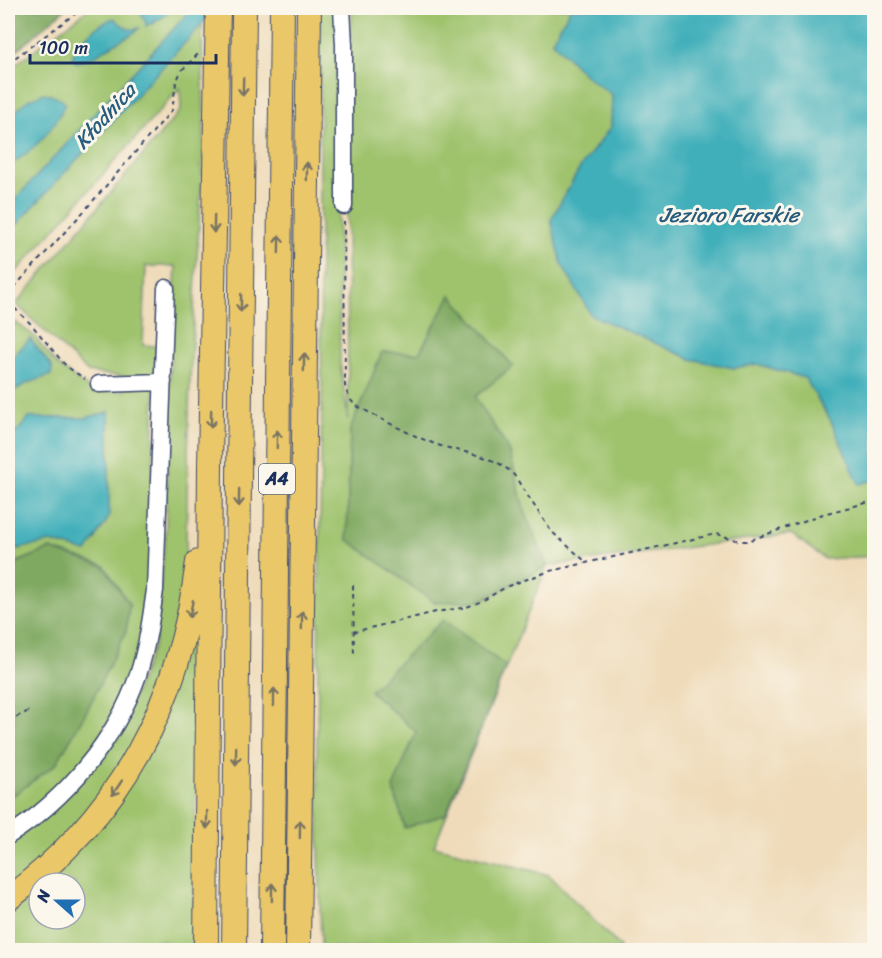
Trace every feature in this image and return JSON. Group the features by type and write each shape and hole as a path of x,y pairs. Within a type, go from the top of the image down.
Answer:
{"highway":[{"path":"206,951 210,468 218,8"},
{"name":"A4","path":"272,951 282,8"},
{"path":"298,951 309,8"},
{"name":"A4","path":"234,951 244,18"},
{"path":"8,899 30,883 66,850 98,814 119,787 152,728 169,687 195,591 210,468"}],"lane":[{"path":"342,8 344,206"},
{"path":"8,836 57,799 84,771 120,717 137,677 148,638 156,590 166,288"},
{"path":"99,384 163,382"}],"path":[{"path":"8,63 83,8"},
{"path":"8,294 172,110"},
{"path":"344,206 345,386 349,398 355,405 432,443 495,460 507,468 551,531 586,562"},
{"path":"8,302 31,324 66,366 81,378 99,384"},
{"path":"353,632 467,607 497,591 550,571 716,534 748,541 823,514 874,501"},
{"path":"353,585 354,657"},
{"path":"8,721 29,711"}],"green space":[{"path":"8,8 66,8 8,58"},
{"path":"90,8 137,8 145,20 153,24 172,8 193,8 8,207 8,70"},
{"path":"320,8 336,8 340,362 348,420 347,163 352,8 571,8 552,41 585,75 612,95 611,127 580,168 551,220 651,341 691,359 734,368 757,364 805,378 830,419 859,483 874,480 874,556 825,559 791,534 547,566 434,846 549,875 621,950 371,950 371,947 361,946 349,950 321,948 317,743 322,390","holes":["419,354 513,366 474,397 509,450 524,510 547,566 347,539 350,430"]},
{"path":"202,24 204,137 190,379 185,578 170,659 159,692 132,748 97,802 58,845 8,890 8,842 69,793 104,750 130,705 155,643 166,528 170,366 176,266 146,266 143,345 156,346 150,589 138,661 116,714 77,768 21,820 8,828 8,799 56,764 87,710 126,631 129,604 104,566 50,549 8,566 8,554 16,549 51,542 87,552 109,517 109,412 86,418 29,418 8,442 8,395 25,384 51,375 52,367 30,339 8,362 8,331 15,322 33,335 57,365 89,389 124,391 124,377 88,372 16,304 181,110 180,88 8,281 8,234"},
{"path":"451,295 513,366 475,397 509,450 524,510 547,566 480,601 434,602 347,539 350,430 382,352 419,353"},
{"path":"50,549 104,566 129,604 126,631 87,710 56,764 8,799 8,566"},
{"path":"199,619 193,950 174,950 170,944 159,940 149,943 151,950 8,950 8,912 27,897 27,931 87,931 87,871 55,871 88,838"},
{"path":"443,620 506,666 446,814 405,828 393,788 416,732 370,691"}],"water":[{"path":"137,8 172,8 162,18 146,26"},
{"name":"Kłodnica","path":"193,8 217,8 8,234 8,207"},
{"name":"Jezioro Farskie","path":"571,8 874,8 874,480 859,484 830,419 805,378 757,364 734,368 691,359 591,315 562,265 551,220 580,168 611,127 612,95 585,75 552,41"},
{"path":"114,18 128,29 139,28 93,57 76,62 72,57 84,39 95,29"},
{"path":"44,93 59,98 65,103 55,123 42,139 8,166 8,120 26,101"},
{"path":"30,339 52,367 51,375 25,384 8,395 8,362"},
{"path":"109,412 109,517 87,552 51,542 16,549 8,554 8,442 29,418 86,418"}]}
